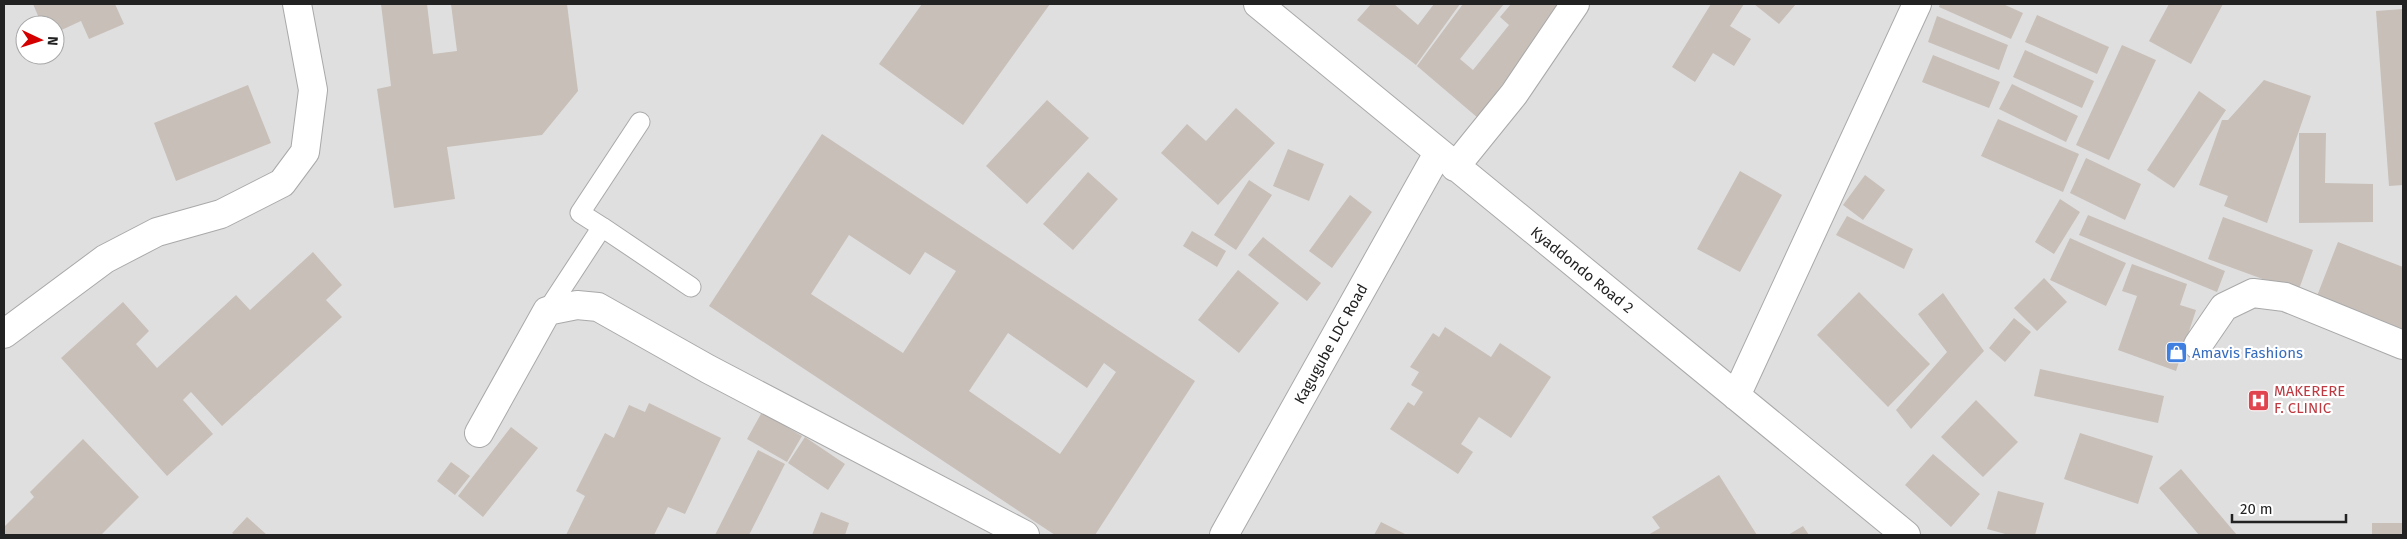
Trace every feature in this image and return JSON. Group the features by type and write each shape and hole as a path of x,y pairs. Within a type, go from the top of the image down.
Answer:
{"street":[{"path":"4,334 106,259 157,232 221,214 282,183 305,152 313,90 297,4"},
{"name":"Kyaddondo Road 2","path":"1258,4 1906,535"},
{"name":"Kagugube LDC Road","path":"1224,535 1447,160 1514,94 1575,4"},
{"path":"1736,396 1918,4"},
{"path":"2198,345 2224,307 2253,293 2285,296 2403,345"},
{"path":"479,433 547,311 578,305 598,307 708,369 1025,535"}],"lane":[{"path":"640,122 580,213 691,287"},
{"path":"547,311 602,227"}],"shaded area":[{"path":"4,4 2403,4 2403,535 4,535"}],"building":[{"path":"33,4 115,4 124,24 89,39 81,21 65,28 65,15 38,15"},
{"path":"381,4 427,4 433,54 457,51 451,4 567,4 578,91 542,135 447,147 455,199 394,208 377,89 391,86"},
{"path":"922,4 1050,4 963,125 879,64"},
{"path":"1371,4 1394,4 1418,25 1434,4 1460,4 1416,65 1357,20"},
{"path":"1463,4 1504,4 1460,59 1473,70 1509,25 1500,17 1511,4 1561,4 1478,118 1417,66"},
{"path":"1711,4 1744,4 1730,26 1751,39 1734,66 1713,53 1695,82 1672,67"},
{"path":"1754,4 1796,4 1779,24"},
{"path":"1940,4 2003,4 2023,13 2011,39 1939,7"},
{"path":"2169,4 2223,4 2191,64 2149,41"},
{"path":"2403,9 2403,185 2389,186 2376,11"},
{"path":"2037,15 2109,47 2097,74 2025,42"},
{"path":"1937,16 2008,45 1999,70 1928,42"},
{"path":"2122,45 2156,60 2109,160 2076,145"},
{"path":"2025,50 2094,81 2082,108 2013,77"},
{"path":"1933,55 2000,82 1989,108 1922,82"},
{"path":"2264,80 2311,96 2267,223 2224,206 2228,196 2199,185 2222,120 2228,120"},
{"path":"2012,84 2078,116 2066,142 1999,109"},
{"path":"248,85 271,143 176,181 154,123"},
{"path":"2199,91 2226,110 2174,188 2147,170"},
{"path":"1047,100 1089,138 1027,204 986,166"},
{"path":"1236,108 1275,143 1218,205 1161,153 1187,124 1206,141"},
{"path":"1998,119 2079,154 2063,192 1981,156"},
{"path":"2299,133 2326,133 2325,183 2373,184 2373,222 2299,223"},
{"path":"822,134 1195,381 1095,535 1055,535 709,306","holes":["849,235 910,275 925,252 956,271 903,353 811,294","1008,333 1087,388 1104,363 1116,372 1060,454 969,391"]},
{"path":"1288,149 1324,164 1309,201 1273,186"},
{"path":"2086,158 2141,184 2125,220 2070,193"},
{"path":"1740,171 1782,195 1740,272 1697,249"},
{"path":"1088,172 1118,199 1073,250 1043,224"},
{"path":"1865,175 1885,190 1863,220 1843,205"},
{"path":"1249,180 1272,195 1236,250 1214,235"},
{"path":"1350,195 1372,212 1332,268 1309,251"},
{"path":"2060,199 2080,212 2054,254 2035,242"},
{"path":"2088,215 2225,271 2217,292 2079,235"},
{"path":"1847,216 1913,249 1904,269 1836,235"},
{"path":"2223,217 2313,250 2298,292 2208,259"},
{"path":"1192,231 1226,251 1217,267 1183,246"},
{"path":"1263,237 1321,283 1307,301 1248,255"},
{"path":"2070,238 2126,263 2106,306 2050,280"},
{"path":"2338,242 2403,267 2402,330 2317,296"},
{"path":"313,252 342,285 326,300 342,317 222,426 191,392 183,400 213,434 167,476 61,358 123,302 149,331 136,344 157,368 236,295 250,310"},
{"path":"2132,264 2187,284 2180,305 2196,310 2176,371 2118,350 2137,296 2122,291"},
{"path":"1238,270 1279,303 1239,353 1198,320"},
{"path":"2044,278 2067,302 2037,331 2014,308"},
{"path":"1859,292 1930,364 1888,407 1817,335"},
{"path":"1943,293 1984,351 1911,429 1896,410 1947,352 1918,314"},
{"path":"2014,318 2031,332 2005,362 1989,348"},
{"path":"1445,327 1491,357 1500,343 1551,377 1511,438 1479,417 1461,444 1473,452 1458,474 1390,429 1408,402 1414,406 1423,392 1411,385 1419,372 1410,367 1433,333 1439,337"},
{"path":"2040,369 2164,396 2158,423 2034,396"},
{"path":"1976,400 2018,442 1983,477 1941,437"},
{"path":"649,403 721,438 685,514 668,507 654,535 566,535 585,496 576,491 605,433 614,438 629,405 645,412"},
{"path":"762,412 802,436 787,462 747,439"},
{"path":"511,427 538,448 483,517 458,496"},
{"path":"2080,433 2153,456 2138,504 2064,479"},
{"path":"805,437 845,464 828,490 788,463"},
{"path":"83,439 139,497 101,535 4,535 4,527 34,497 30,492"},
{"path":"758,450 785,464 749,535 715,535"},
{"path":"1933,454 1980,494 1951,527 1905,485"},
{"path":"451,462 470,476 455,495 437,481"},
{"path":"2181,469 2237,535 2199,535 2159,488"},
{"path":"1719,475 1757,535 1648,535 1660,528 1652,517"},
{"path":"1998,491 2044,503 2035,535 2009,535 1987,529"},
{"path":"821,512 849,523 845,535 812,535"},
{"path":"247,517 267,535 235,535 232,533"},
{"path":"1381,522 1407,535 1374,535"},
{"path":"2372,523 2403,523 2403,535 2372,535"},
{"path":"1803,526 1809,535 1788,535"}],"place":[{"name":"Amavis Fashions","path":"2176,353"},
{"name":"MAKERERE F. CLINIC","path":"2258,400"}]}
